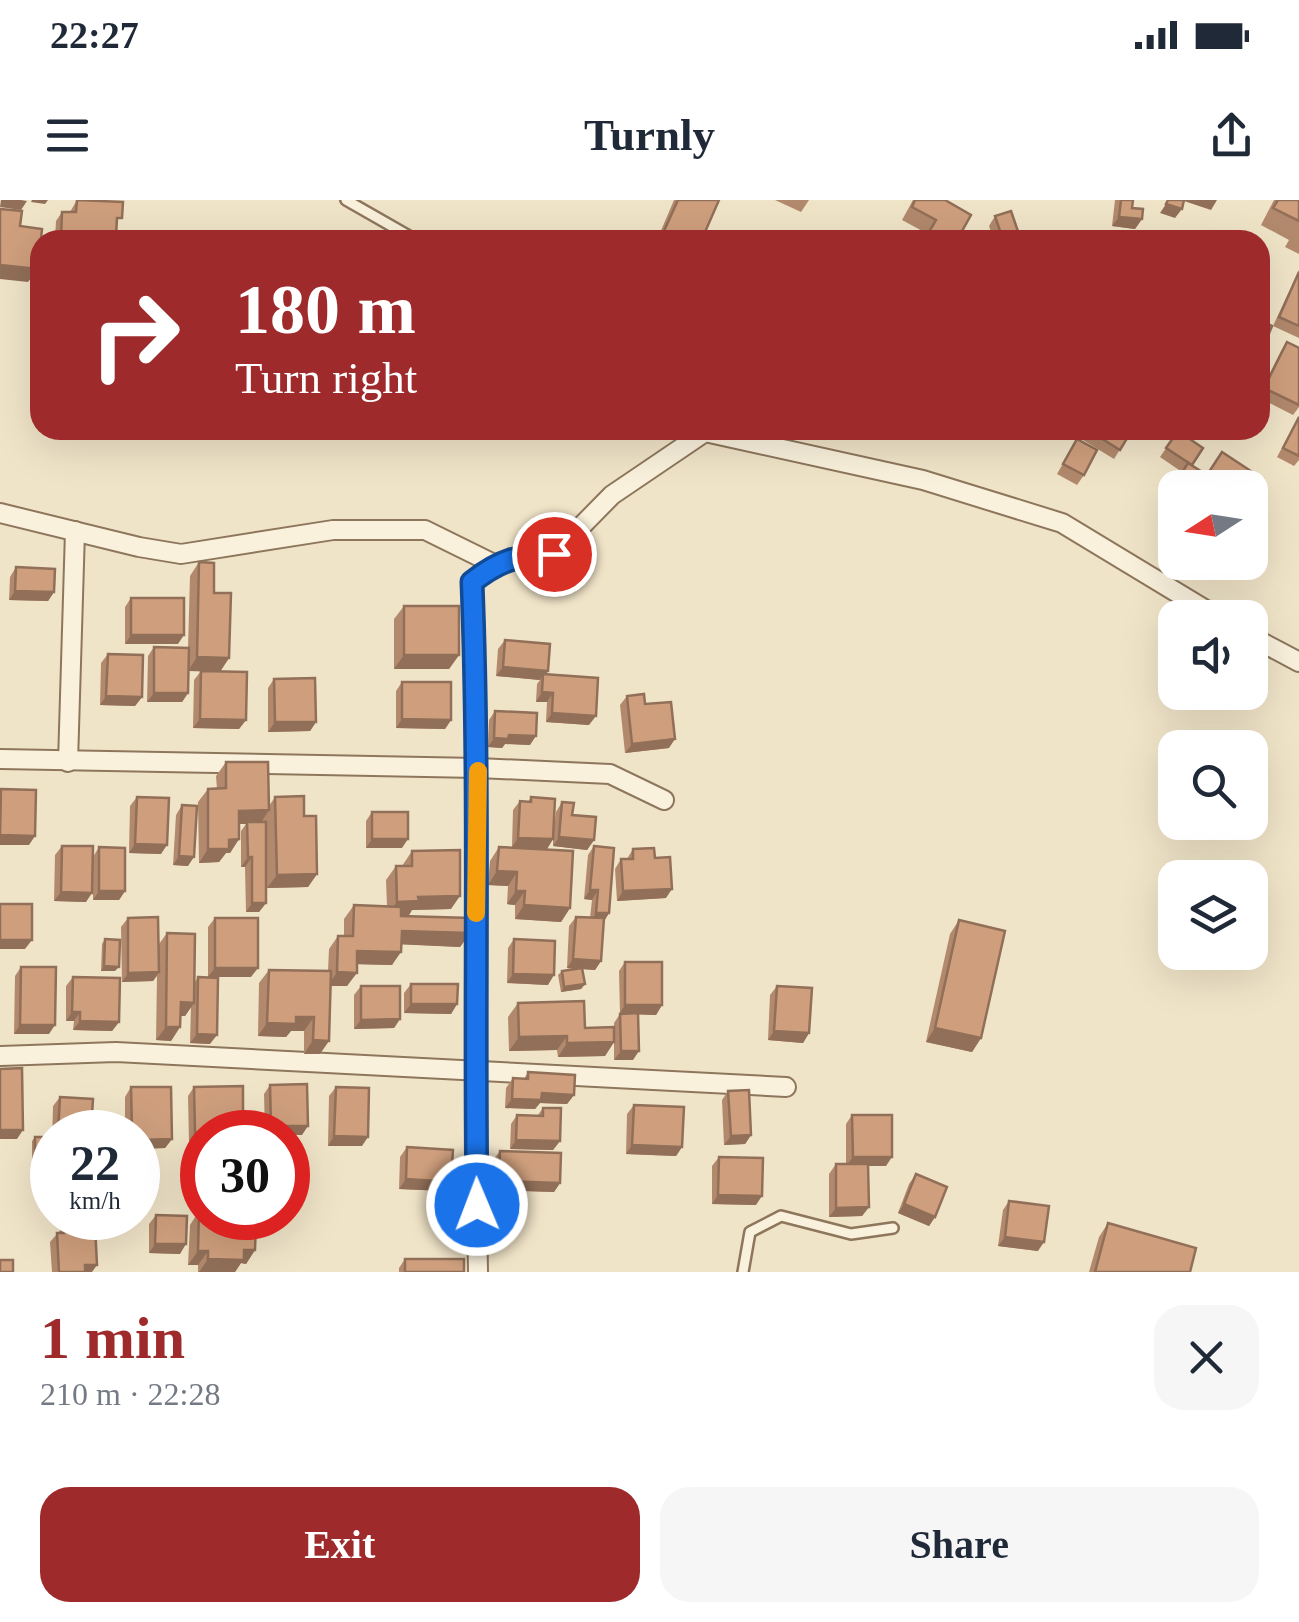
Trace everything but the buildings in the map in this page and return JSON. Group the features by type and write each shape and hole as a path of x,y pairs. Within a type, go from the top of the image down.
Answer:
{"street":[{"path":"478,1272 474,1070 478,768 472,582 494,564 520,556 554,554 612,495 691,440"},
{"path":"744,440 923,480 1062,522 1190,600"},
{"path":"0,513 180,554 333,530 425,530 494,564"},
{"path":"68,762 75,531"},
{"path":"1268,646 1299,662"},
{"path":"0,759 610,774 664,800"},
{"path":"0,1056 116,1052 786,1087"}],"lane":[{"path":"346,200 398,230"},
{"path":"742,1272 750,1232 781,1216 851,1234 894,1228"}],"slow traffic":[{"path":"476,913 478,771"}],"route":[{"path":"477,1205 474,1070 478,768 472,582 494,564 520,556 554,554"}]}
